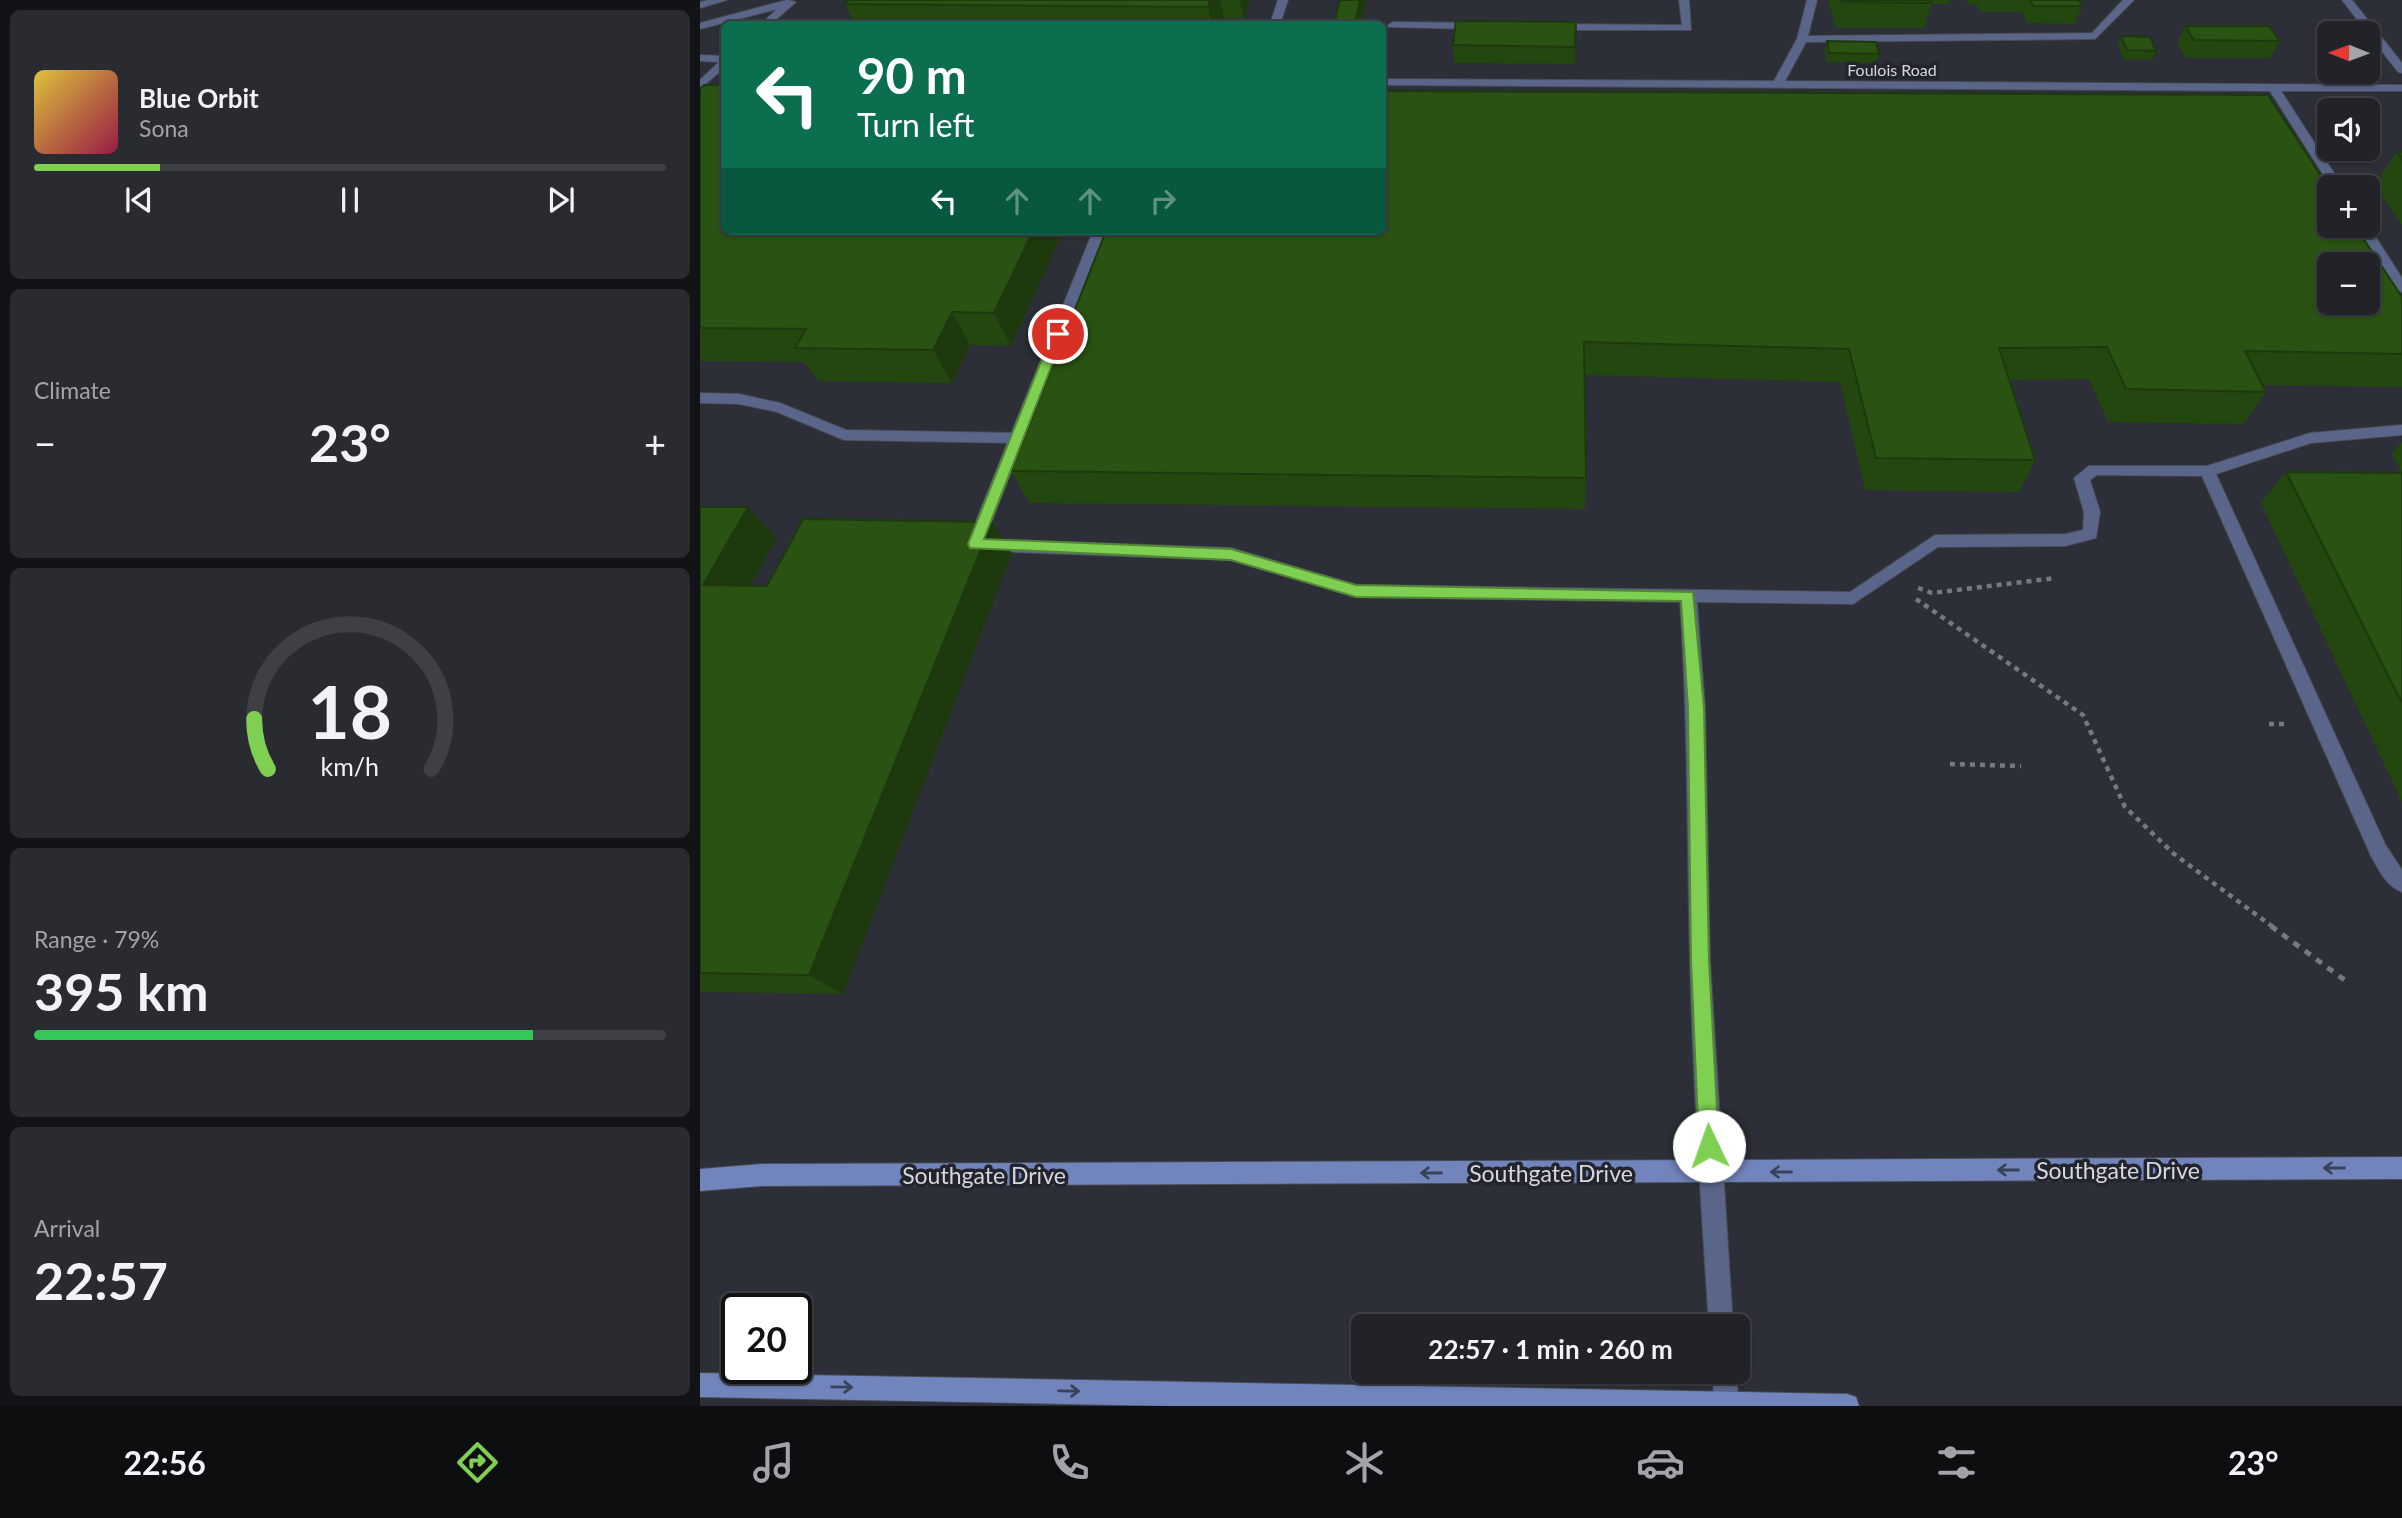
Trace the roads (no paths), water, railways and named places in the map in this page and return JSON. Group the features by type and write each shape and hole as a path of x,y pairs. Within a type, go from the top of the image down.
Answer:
{"main road":[{"name":"Southgate Drive","path":"700,1180 762,1175 2402,1168"},
{"path":"700,1385 1285,1401 1847,1406"}],"street":[{"path":"700,5 722,0"},
{"path":"1276,21 1283,0"},
{"path":"1540,27 1687,28 1684,0"},
{"path":"1778,84 1802,39 1812,0"},
{"path":"1802,39 2095,36 2129,0"},
{"path":"2347,0 2402,70"},
{"path":"769,21 792,1"},
{"path":"700,26 792,1"},
{"path":"1392,25 1486,26"},
{"path":"700,58 721,61"},
{"name":"Foulois Road","path":"1386,82 2402,88"},
{"path":"2273,87 2329,175"},
{"path":"1097,235 975,544 1231,554 1356,591 1853,598 1935,541 2065,540 2090,534 2092,512 2082,478 2094,470 2207,471 2310,438 2402,430"},
{"path":"2370,238 2402,288"},
{"path":"700,398 739,399 780,408 844,435 1017,438"},
{"path":"2207,471 2378,850 2390,871 2402,883"},
{"path":"1688,596 1696,708 1700,961 1720,1314"},
{"path":"1725,1384 1727,1405"}]}
